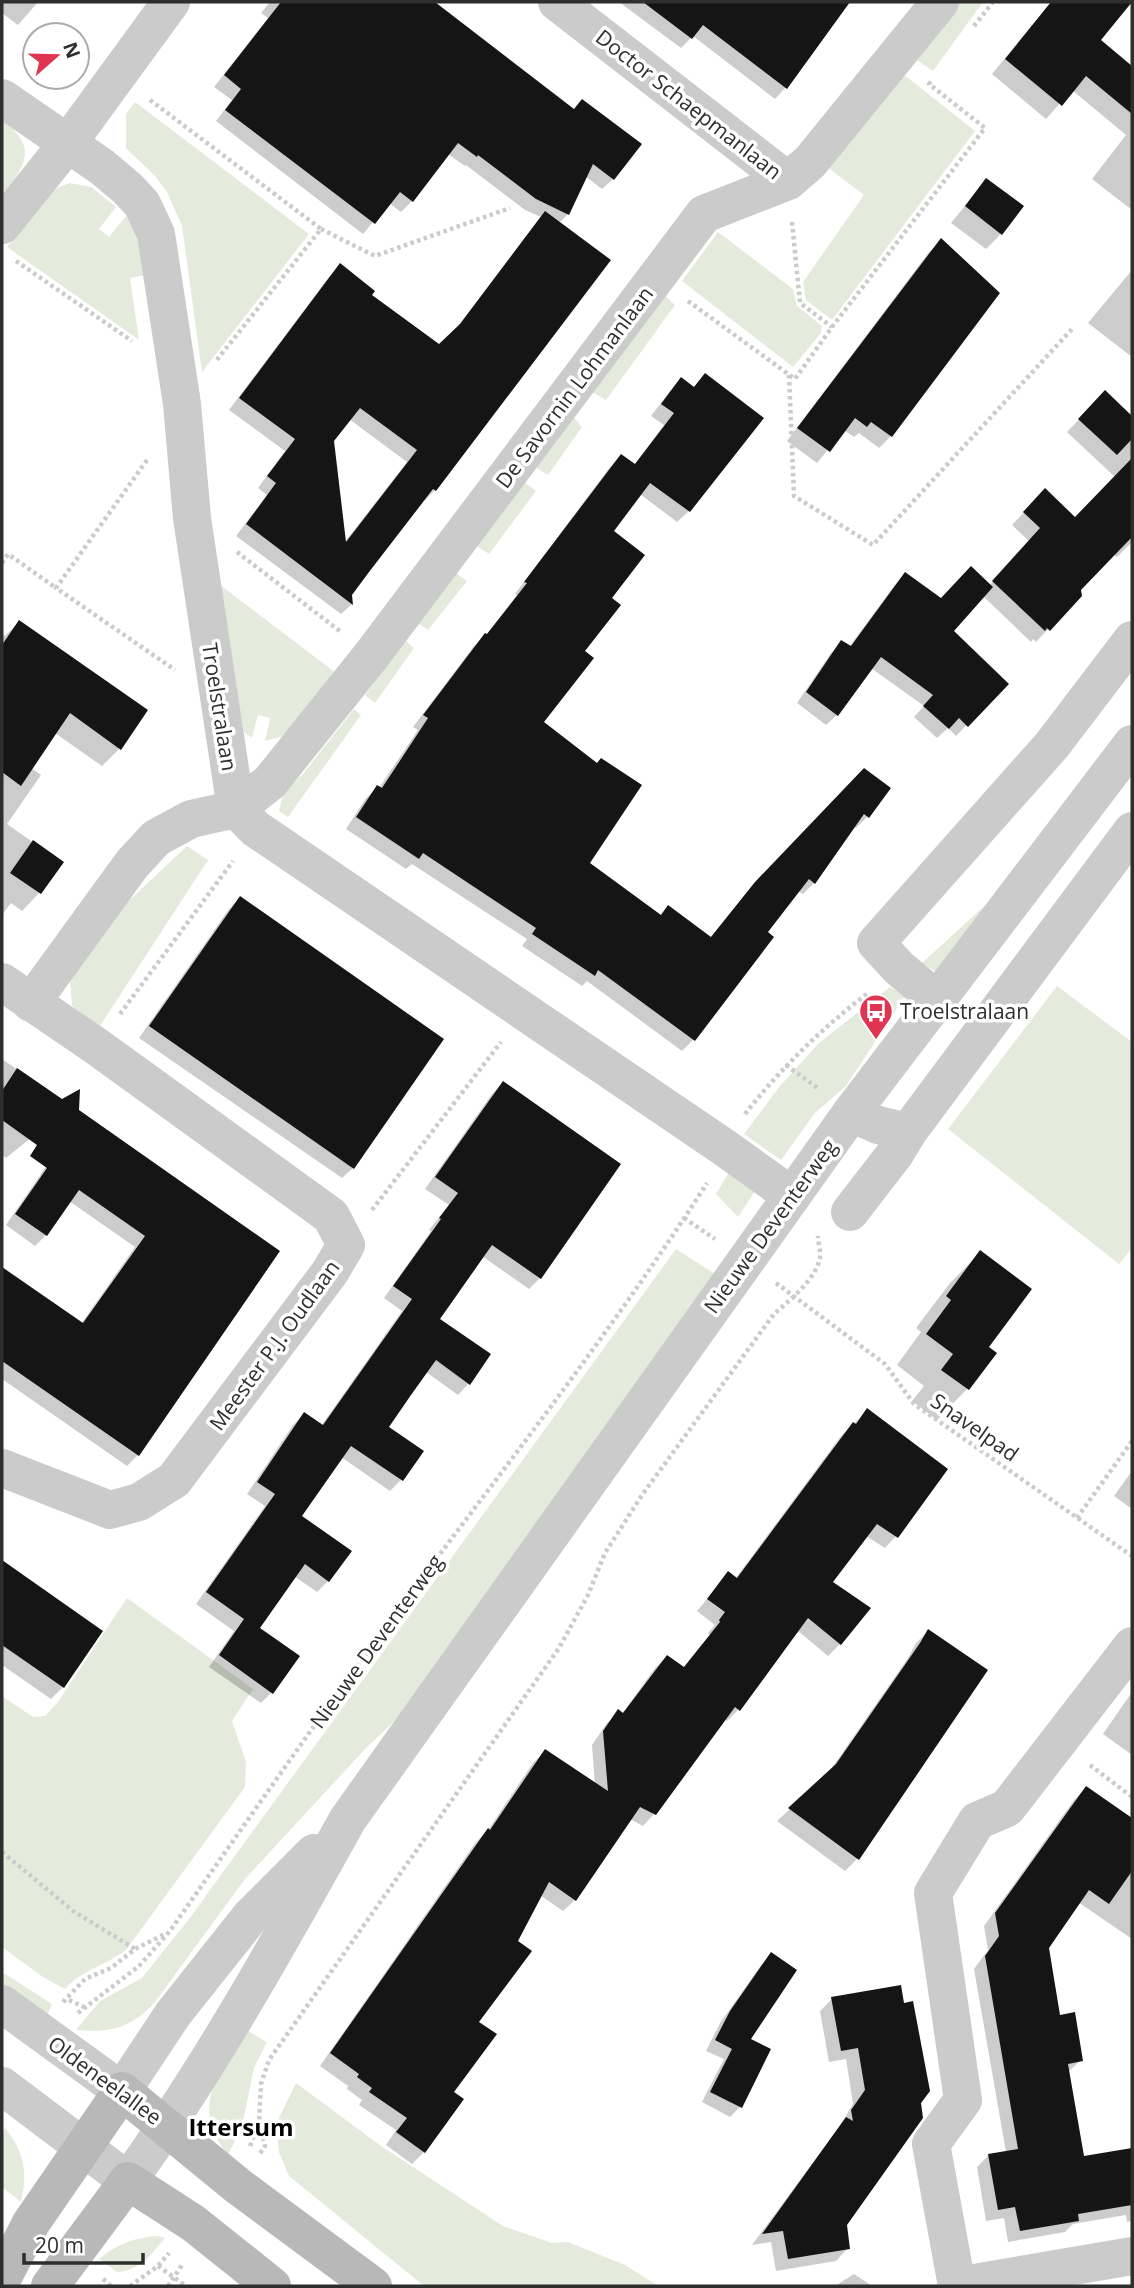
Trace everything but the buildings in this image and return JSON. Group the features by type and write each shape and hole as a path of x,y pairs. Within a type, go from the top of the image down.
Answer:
{"main road":[{"name":"Oldeneelallee","path":"122,2091 228,2177 373,2286"},
{"name":"Nieuwe Deventerweg","path":"2,2278 31,2223 122,2091"},
{"name":"Nieuwe Deventerweg","path":"50,2286 128,2181"},
{"path":"128,2181 193,2223 272,2286"}],"street":[{"path":"6,240 68,143 171,2"},
{"name":"Doctor Schaepmanlaan","path":"557,2 788,181"},
{"name":"De Savornin Lohmanlaan","path":"246,819 270,782 371,656 704,214 788,181 810,162 940,2"},
{"name":"Troelstralaan","path":"2,98 102,167 127,188 142,204 156,233 181,404 192,518 218,696 246,819"},
{"path":"936,999 899,968 876,943 1052,746 1132,640"},
{"name":"Nieuwe Deventerweg","path":"128,2181 168,2126 291,1922 348,1819 851,1113 1132,744"},
{"name":"Meester P.J. Oudlaan","path":"2,1468 110,1510 139,1503 174,1480 330,1272 346,1245 331,1216 96,1046 16,992 156,838 191,819 246,819"},
{"path":"246,819 725,1147 792,1196"},
{"path":"850,1212 1132,831"},
{"path":"1004,913 1046,945"},
{"path":"851,1113 878,1125 908,1132"},
{"path":"1132,1646 1007,1808 977,1821 933,1893 963,2100 931,2144 958,2286 1132,2256"},
{"name":"Nieuwe Deventerweg","path":"122,2091 173,2014 250,1917 348,1819"},
{"name":"Oldeneelallee","path":"2,2004 122,2091"},
{"path":"2,2086 128,2181"}],"path":[{"path":"969,32 993,2"},
{"path":"679,311 687,300 795,379 985,128 929,83 937,73"},
{"path":"118,76 321,229 374,256 510,208"},
{"path":"788,181 800,303 832,327"},
{"path":"55,588 146,461 181,404 321,229"},
{"path":"6,240 133,341"},
{"path":"789,374 794,496 873,545 1073,328"},
{"path":"144,448 146,461"},
{"path":"192,518 371,656"},
{"path":"2,563 8,554 172,669 218,696"},
{"path":"96,1046 246,819"},
{"path":"346,1245 524,1011"},
{"name":"Nieuwe Deventerweg","path":"53,2042 84,2007 139,1966 170,1931 365,1655 571,1378 684,1218 709,1179 725,1147"},
{"name":"Snavelpad","path":"745,1259 885,1364 914,1404 1132,1556"},
{"path":"228,2177 249,2148 259,2123 261,2084 269,2060 559,1648 588,1595 606,1553 642,1495 774,1314 795,1297"},
{"path":"1077,1518 1132,1441"},
{"path":"1058,1742 1132,1797"},
{"path":"2,1852 73,1911 135,1949"},
{"path":"66,1999 85,1979 111,1968 135,1949 170,1931"},
{"path":"130,2286 158,2266 193,2223"},
{"path":"158,2266 186,2286"},
{"path":"167,2286 174,2277"}],"green space":[{"path":"959,2 983,2 933,71 914,58"},
{"path":"903,74 975,131 832,320 806,300 803,282 864,195 826,166"},
{"path":"135,102 309,234 202,372 182,226 167,192 155,176 126,148 126,114"},
{"path":"3,121 21,140 25,157 17,175 2,195 2,124"},
{"path":"70,183 91,187 116,207 99,229 109,237 126,216 136,230 146,275 130,278 139,340 7,247 49,194 54,189"},
{"path":"718,232 793,289 797,306 822,326 821,333 793,367 682,281"},
{"path":"664,295 675,305 606,400 592,392"},
{"path":"572,415 582,427 548,475 533,466"},
{"path":"524,482 536,491 489,554 472,543"},
{"path":"454,572 467,581 428,630 416,622"},
{"path":"215,581 336,673 287,735 265,741 270,718 258,715 252,738 244,732"},
{"path":"406,641 414,648 375,703 365,695"},
{"path":"354,709 361,715 288,817 279,811 284,791 303,774"},
{"path":"187,846 208,860 98,1029 78,1014 72,1005 70,981 117,912"},
{"path":"991,900 936,972 922,963"},
{"path":"1057,986 1132,1042 1132,1248 1119,1264 948,1129"},
{"path":"890,987 905,996 846,1086 815,1113 781,1160 744,1134 780,1086 819,1043"},
{"path":"732,1167 758,1187 738,1217 716,1194"},
{"path":"676,1249 715,1274 404,1712 366,1748 245,1879 146,2011 120,2027 99,2031 76,2030 100,2001 142,1978 189,1919"},
{"path":"127,1598 253,1689 232,1721 246,1762 245,1787 126,1950 71,1982 65,1989 43,1977 2,1947 2,1696 33,1717 45,1716 58,1702"},
{"path":"2,1972 52,2004 45,2020 2,1987"},
{"path":"243,2028 267,2042 254,2068 242,2126 228,2155 216,2138 209,2106 217,2076"},
{"path":"296,2083 381,2146 503,2226 552,2243 568,2242 625,2265 658,2286 424,2286 289,2176 279,2152 276,2124"},
{"path":"5,2128 23,2163 21,2202 2,2187 2,2133"},
{"path":"159,2236 165,2238 144,2261 132,2269 117,2272 99,2259 127,2242"}],"place":[{"name":"Troelstralaan","path":"876,1041"}],"district":[{"name":"Ittersum","path":"241,2126"}]}
